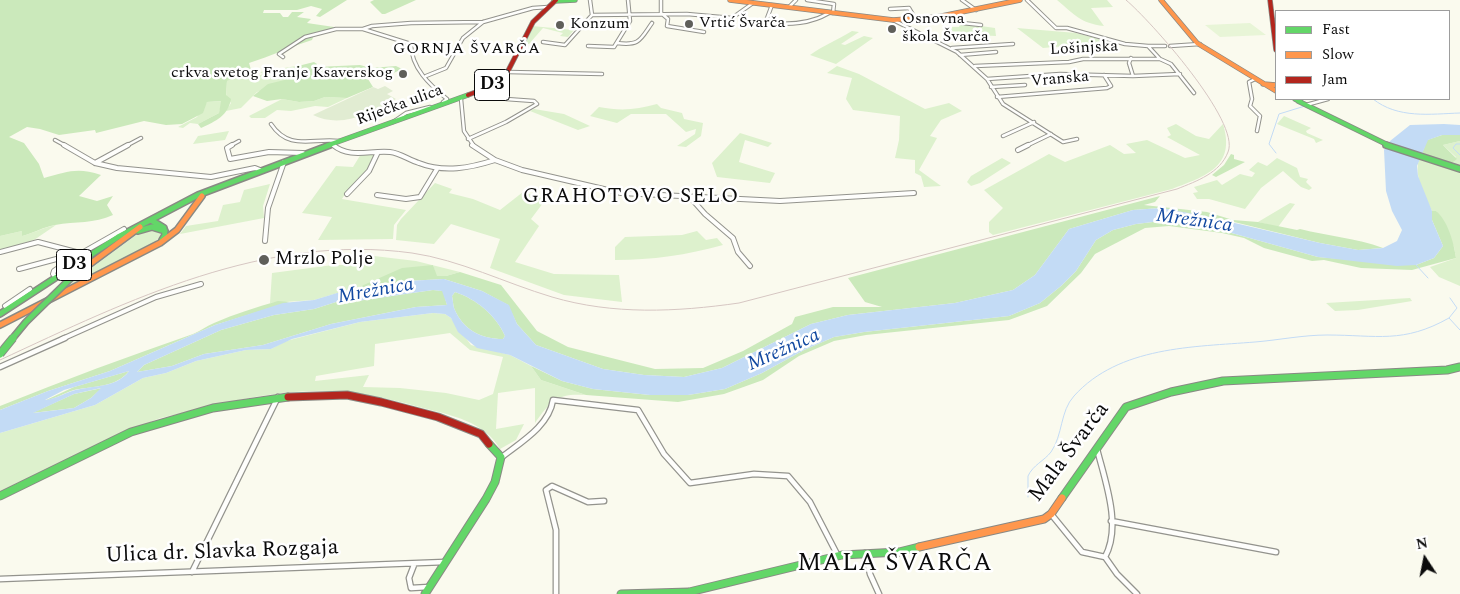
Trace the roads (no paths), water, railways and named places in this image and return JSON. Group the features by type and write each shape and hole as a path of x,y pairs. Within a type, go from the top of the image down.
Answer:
{"main road":[{"path":"555,1 576,0"},
{"path":"730,0 900,22 976,10 1020,0"},
{"path":"1161,0 1200,44 1275,90"},
{"path":"1270,0 1275,42"},
{"name":"Riječka ulica","path":"0,314 5,306 118,238 216,188 284,161 462,99 489,87 509,72 516,61 533,22 555,1"},
{"path":"1263,84 1275,85"},
{"path":"1296,100 1380,143 1460,169"},
{"name":"Riječka ulica","path":"0,324 160,243 177,230 202,196 216,188"},
{"path":"0,354 30,317 71,278 151,220 162,225 165,231 160,243"},
{"path":"131,234 152,227 165,231"},
{"name":"Mala Švarča","path":"622,594 689,592 838,556 865,552 899,552 1044,519 1051,514 1126,407 1171,392 1223,381 1447,370 1460,367"},
{"path":"0,496 131,432 213,408 278,397 347,395 381,402 438,418 480,434 501,458 495,482 425,594"}],"street":[{"path":"543,42 565,45 592,14 590,0"},
{"path":"617,43 630,21 628,0"},
{"path":"661,0 662,15"},
{"path":"789,7 796,0"},
{"path":"807,0 834,4"},
{"path":"772,5 766,21 769,24 797,23 821,18 831,13 834,4 832,0"},
{"path":"962,0 976,10"},
{"path":"1027,0 1056,28 1124,44 1165,46"},
{"path":"592,14 630,16 687,14 732,18 753,3"},
{"path":"363,30 385,24 483,22 533,8 548,7"},
{"path":"890,9 908,8 916,20"},
{"path":"662,15 668,19 667,26 704,32"},
{"path":"936,17 944,21 981,25"},
{"path":"426,76 446,68 463,38 483,22"},
{"path":"900,22 950,49 975,66 1004,104 1063,142 1077,140"},
{"path":"588,46 608,47 617,43 631,45 639,42 652,23"},
{"path":"283,57 279,54 305,37 336,29 363,30 411,44 412,60 426,76 431,86 447,99 446,101 406,113 394,120 393,124"},
{"path":"950,49 1013,44"},
{"path":"1170,46 1200,44"},
{"path":"1148,46 1160,59 1171,64 1194,93"},
{"path":"960,55 996,52"},
{"path":"1131,58 1129,63 1133,76"},
{"name":"Lošinjska","path":"975,66 1131,58 1160,59"},
{"path":"509,72 602,74"},
{"path":"987,80 1060,74 1133,76 1180,74"},
{"name":"Vranska","path":"997,97 1107,88 1111,86 1104,75"},
{"path":"1255,79 1249,82 1252,99 1250,106 1260,116 1257,131"},
{"path":"991,87 1025,85"},
{"path":"462,99 464,130 468,139 479,151 495,160 530,172 621,194 780,201 826,200 914,193"},
{"path":"468,139 506,122 537,104 534,101 506,99"},
{"path":"1304,104 1323,100"},
{"path":"1003,136 1034,122"},
{"path":"271,124 276,134 288,140 342,141"},
{"path":"1018,150 1051,134"},
{"path":"95,163 141,138"},
{"path":"55,140 95,163 117,168 156,170 210,177 255,168 260,170"},
{"path":"239,141 227,148 230,159 269,152 306,154"},
{"path":"332,144 339,151 397,153 437,169 474,167 495,160"},
{"path":"347,194 369,171 378,152"},
{"path":"265,242 268,208 284,161"},
{"path":"377,195 406,199 420,196 437,169"},
{"path":"689,196 705,214 733,238 738,252 750,266"},
{"path":"56,277 53,274 56,269 124,229"},
{"path":"0,252 38,242 80,254"},
{"path":"19,269 80,254"},
{"path":"0,367 156,298 201,284"},
{"path":"5,306 30,289"},
{"path":"192,572 278,397"},
{"path":"501,458 541,425 552,407 553,400 638,410 664,454 690,483 745,475 788,476 800,486 822,523 838,556"},
{"path":"1097,448 1111,521 1110,548 1105,557"},
{"path":"556,594 556,530 546,490 552,486 588,502 604,501"},
{"path":"1051,514 1082,552 1105,557 1117,574 1137,594"},
{"path":"1111,521 1276,552"},
{"path":"865,552 870,574 879,594"},
{"name":"Ulica dr. Slavka Rozgaja","path":"0,579 414,565 445,562"},
{"path":"414,565 409,578 411,588 423,589 431,586"}],"water":[{"name":"Mrežnica","path":"1410,125 1460,125 1460,135 1442,135 1428,140 1417,166 1418,176 1432,211 1432,220 1443,246 1434,258 1416,265 1397,266 1318,257 1228,232 1161,221 1136,224 1113,230 1096,240 1076,271 1061,286 1040,303 1009,316 834,337 725,389 688,395 650,395 593,389 562,381 510,355 477,348 458,332 451,318 445,314 433,313 360,322 292,339 271,349 246,350 196,361 166,373 143,378 95,405 0,433 0,410 48,391 110,371 215,325 283,303 314,300 337,293 407,281 444,279 482,291 509,305 517,324 536,345 603,369 644,375 684,377 722,368 811,324 848,315 955,303 1013,290 1035,275 1069,229 1133,210 1161,208 1358,250 1383,248 1397,241 1402,230 1392,211 1386,191 1384,150 1390,141","holes":["433,290 442,291 447,305 416,307 331,324 263,345 204,354 172,366 137,372 144,365 221,330 274,315 314,309 339,301 357,301","455,292 478,303 501,328 505,336 503,339 480,335 462,322 454,308 452,296","129,371 124,377 110,384 79,389 45,400 64,390","101,388 91,398 74,408 33,413 74,394"]}],"waterway":[{"path":"1375,100 1393,110 1415,114 1460,113"},
{"path":"1276,153 1269,144 1279,114 1305,106"},
{"path":"1460,144 1456,144 1453,148 1460,155"},
{"path":"1416,265 1428,278"},
{"path":"1449,318 1457,308 1450,298"},
{"path":"1028,497 1028,476 1051,452 1055,445 1069,402 1092,380 1113,367 1135,358 1183,348 1318,335 1403,335 1418,332 1449,318"},
{"path":"1449,318 1460,330"}],"railway":[{"path":"0,360 98,315 199,276 251,262 304,253 357,249 412,253 448,261 552,297 575,303 621,309 668,310 739,303 1177,189 1214,171 1228,152 1228,138 1221,118 1191,72 1154,28 1126,0"}],"place":[{"name":"Vrtić Švarča","path":"689,24"},
{"name":"Konzum","path":"560,25"},
{"name":"Osnovna škola Švarča","path":"892,29"},
{"name":"crkva svetog Franje Ksaverskog","path":"403,74"},
{"name":"Mrzlo Polje","path":"264,260"}],"district":[{"name":"GORNJA ŠVARČA","path":"467,50"},
{"name":"GRAHOTOVO SELO","path":"631,198"},
{"name":"MALA ŠVARČA","path":"895,565"}]}
